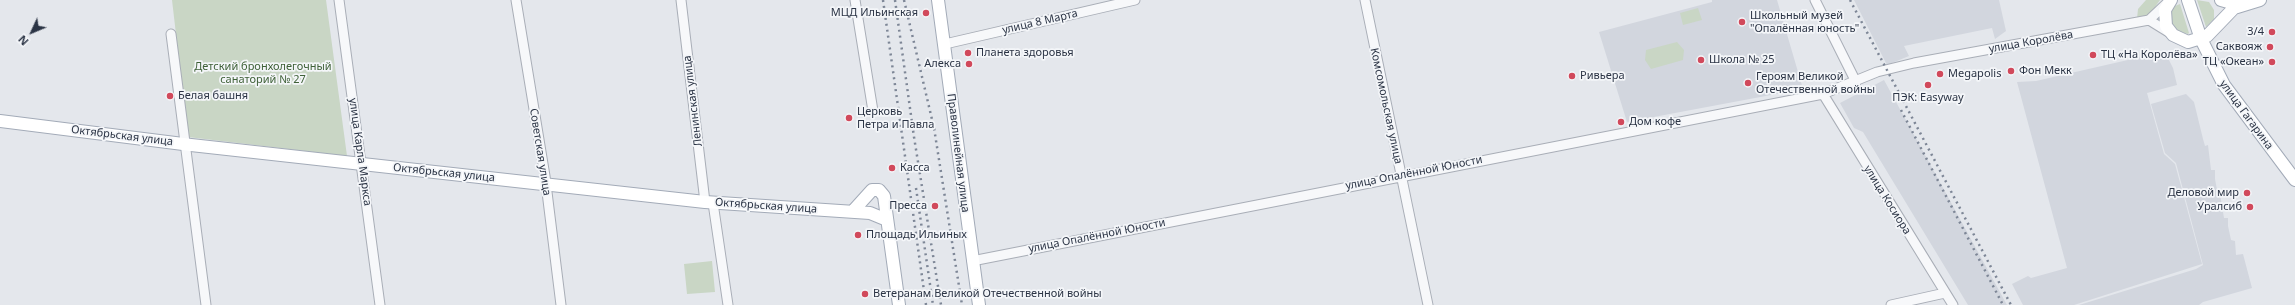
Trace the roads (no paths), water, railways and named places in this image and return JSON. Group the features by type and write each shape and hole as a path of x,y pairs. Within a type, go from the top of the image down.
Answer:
{"main road":[{"name":"Праволинейная улица","path":"938,0 979,305"},
{"name":"улица Гагарина","path":"2188,0 2201,39 2214,69 2232,99 2295,180"},
{"path":"2215,0 2220,10 2218,25"},
{"path":"2222,0 2235,4 2247,3"},
{"path":"2170,1 2164,17 2166,26 2172,35 2188,42 2201,39 2212,32 2234,8 2260,0"},
{"name":"Октябрьская улица","path":"0,121 184,144 709,202 870,213 887,220"},
{"path":"852,211 869,192 875,190 884,196 899,305"}],"street":[{"name":"улица Карла Маркса","path":"339,0 380,305"},
{"name":"Советская улица","path":"516,0 546,184 561,305"},
{"name":"Ленинская улица","path":"681,0 709,202 728,305"},
{"path":"855,0 873,111"},
{"name":"улица 8 Марта","path":"945,44 1135,0"},
{"name":"Комсомольская улица","path":"1365,0 1428,305"},
{"path":"1815,0 1856,82"},
{"path":"2170,1 2149,20 2172,35"},
{"name":"улица Королёва","path":"1856,82 1877,72 1914,63 2149,20"},
{"path":"171,34 206,305"},
{"name":"улица Опалённой Юности","path":"972,261 1823,94 1856,82"},
{"name":"улица Косиора","path":"1823,94 1953,305"},
{"path":"1891,305 1945,294"}],"railway":[{"path":"883,0 926,305"},
{"path":"895,0 914,137 941,305"},
{"path":"904,0 934,128 962,305"},
{"path":"1850,0 2011,305"},
{"path":"1901,110 2003,305"},
{"path":"916,188 933,305"}],"place":[{"name":"МЦД Ильинская","path":"926,13"},
{"name":"Школьный музей \"Опалённая юность\"","path":"1742,22"},
{"name":"3/4","path":"2272,32"},
{"name":"Саквояж","path":"2270,47"},
{"name":"Планета здоровья","path":"968,53"},
{"name":"ТЦ «На Королёва»","path":"2093,55"},
{"name":"Школа № 25","path":"1701,60"},
{"name":"ТЦ «Океан»","path":"2272,62"},
{"name":"Алекса","path":"969,64"},
{"name":"Фон Мекк","path":"2011,71"},
{"name":"Megapolis","path":"1940,74"},
{"name":"Ривьера","path":"1572,76"},
{"name":"Героям Великой Отечественной войны","path":"1748,83"},
{"name":"ПЭК: Easyway","path":"1928,85"},
{"name":"Белая башня","path":"170,96"},
{"name":"Церковь Петра и Павла","path":"849,118"},
{"name":"Дом кофе","path":"1621,122"},
{"name":"Касса","path":"892,168"},
{"name":"Деловой мир","path":"2247,193"},
{"name":"Пресса","path":"935,206"},
{"name":"Уралсиб","path":"2250,207"},
{"name":"Площадь Ильиных","path":"858,235"},
{"name":"Ветеранам Великой Отечественной войны","path":"865,294"}],"park label":[{"name":"Детский бронхолегочный санаторий № 27","path":"263,73"}]}
